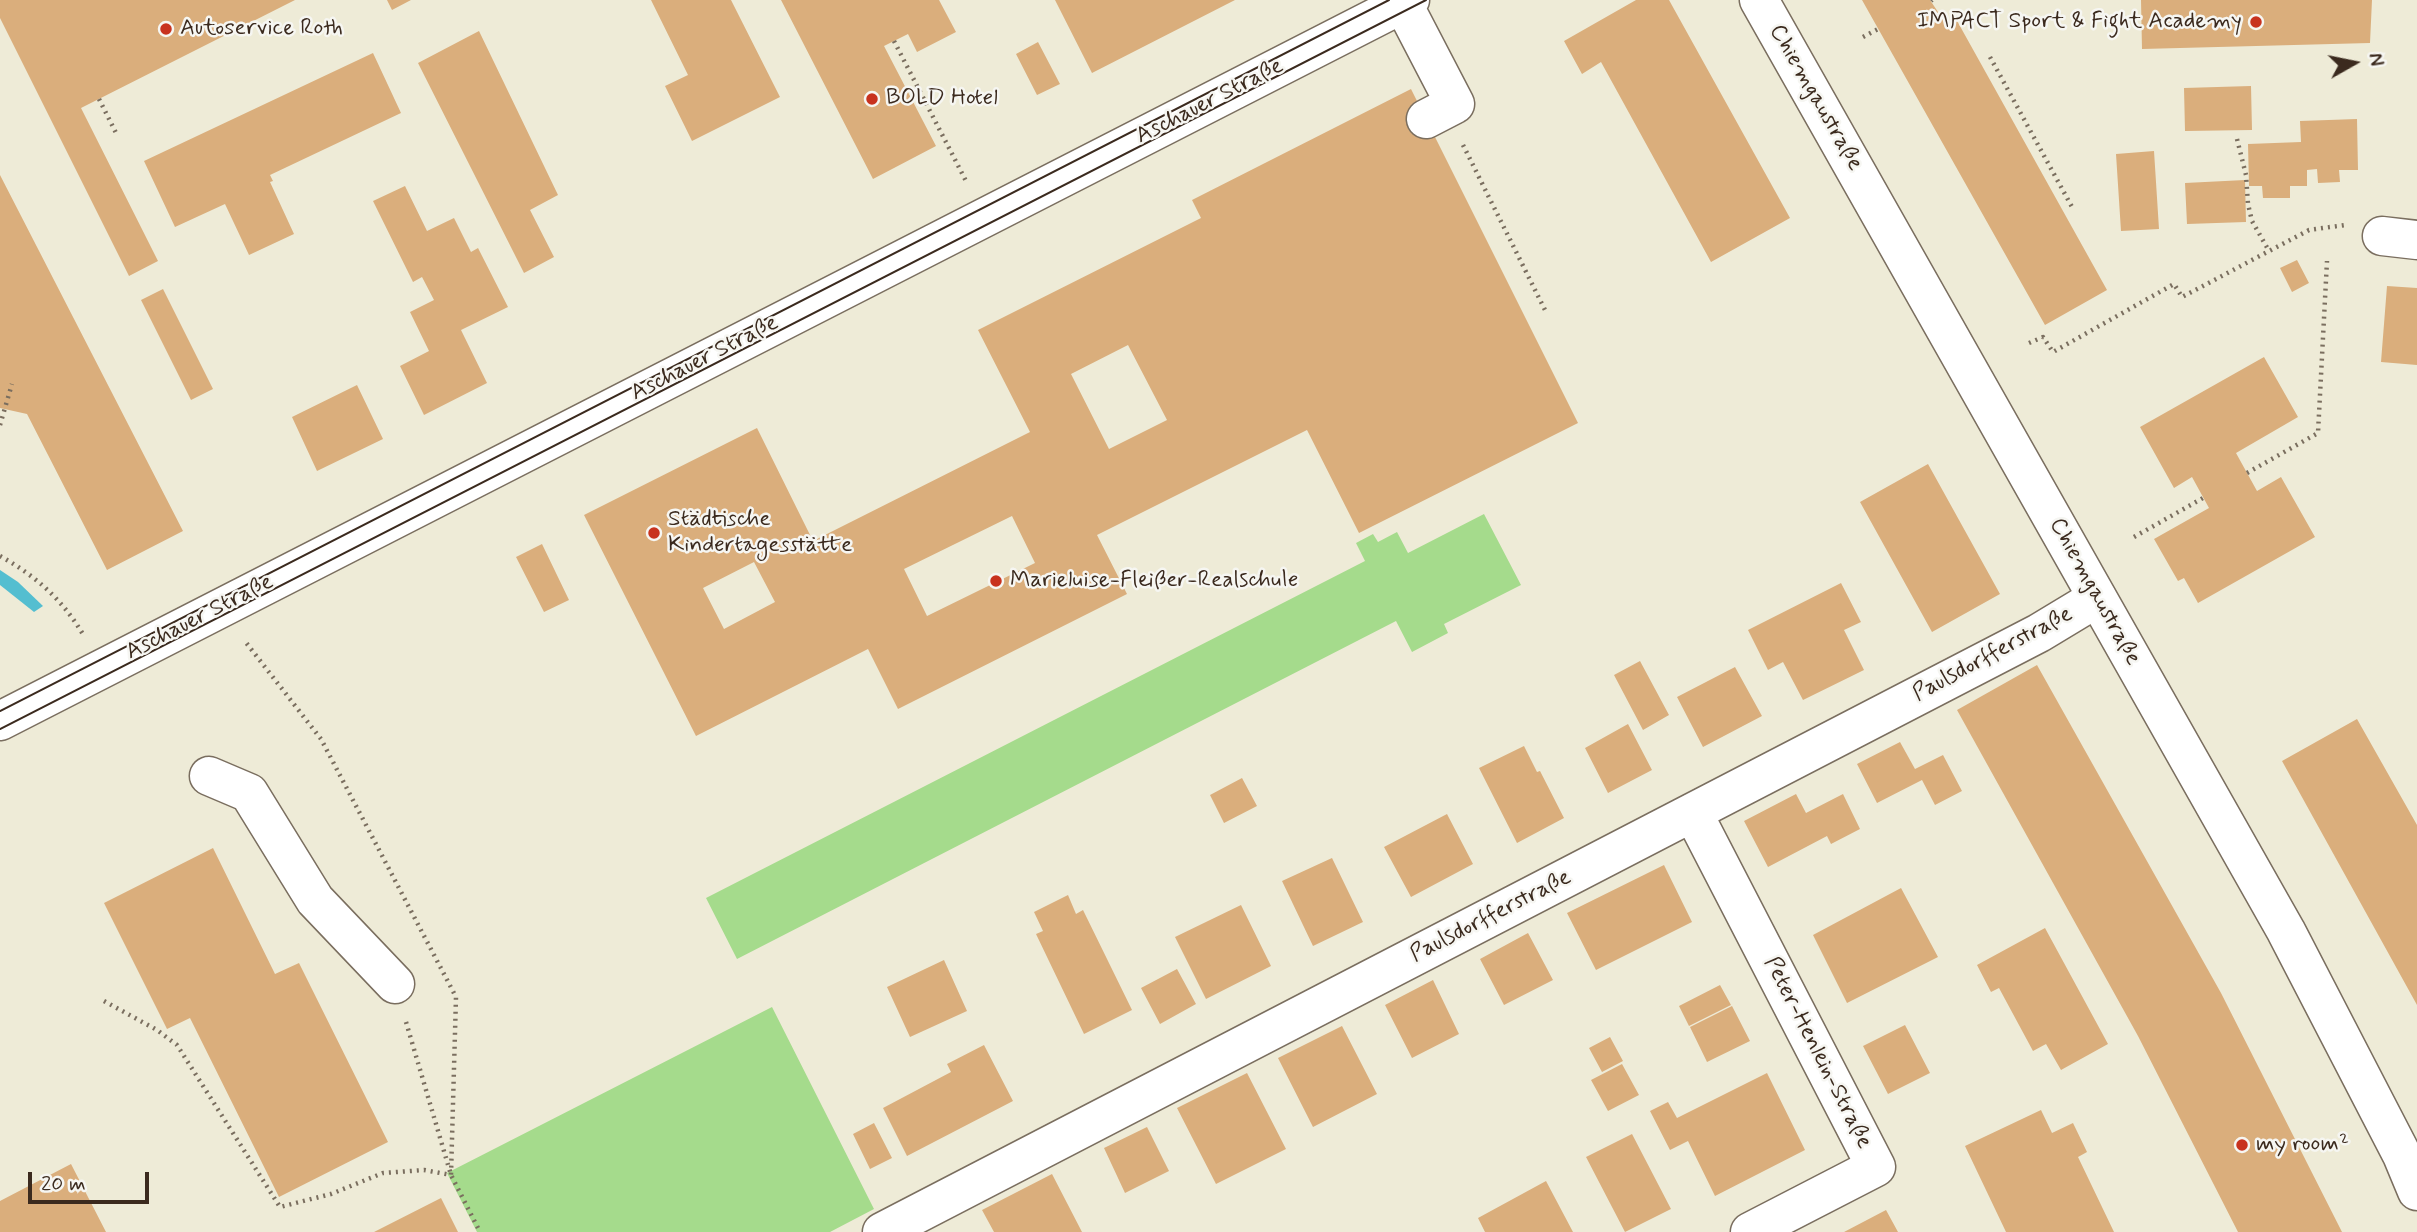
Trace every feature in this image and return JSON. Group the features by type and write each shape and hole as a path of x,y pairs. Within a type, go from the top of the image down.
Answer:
{"street":[{"name":"Chiemgaustraße","path":"1759,0 2286,931 2402,1155 2417,1191"},
{"path":"1406,2 1455,104 1426,119"},
{"name":"Aschauer Straße","path":"0,721 1406,2"},
{"name":"Paulsdorfferstraße","path":"882,1232 2039,633 2097,598"},
{"path":"209,776 249,793 315,900 395,984"},
{"name":"Peter-Henlein-Straße","path":"1693,813 1876,1167 1750,1232"}],"path":[{"path":"1863,37 1878,29"},
{"path":"894,41 984,217"},
{"path":"1990,57 2072,207"},
{"path":"99,99 116,133"},
{"path":"1460,139 1545,310"},
{"path":"2237,139 2246,175 2250,213 2269,251"},
{"path":"2028,343 2043,337 2053,352 2174,284 2182,297 2309,230 2347,225 2399,238"},
{"path":"2248,473 2318,433 2327,261"},
{"path":"0,425 12,384"},
{"path":"2134,537 2203,498"},
{"path":"0,556 49,589 70,613 100,669"},
{"path":"220,609 321,739 456,997 451,1175"},
{"path":"395,984 451,1175 480,1232"},
{"path":"104,1001 157,1030 177,1045 281,1208 331,1194 383,1172 424,1170 451,1175"}],"green space":[{"path":"1484,514 1521,585 1444,624 1448,633 1412,652 1396,621 737,959 706,898 1365,561 1356,543 1373,534 1378,542 1397,532 1408,553"},
{"path":"772,1007 874,1209 830,1232 477,1232 447,1173"}],"water":[{"path":"0,570 18,582 43,606 34,612 0,585"}],"building":[{"path":"0,0 295,0 81,108 158,261 129,276 0,18"},
{"path":"387,0 411,0 392,10"},
{"path":"651,0 731,0 780,97 692,141 665,86 688,75"},
{"name":"BOLD Hotel","path":"781,0 939,0 956,32 917,52 908,34 884,46 936,146 873,179"},
{"path":"1055,0 1235,0 1092,73"},
{"path":"1636,0 1669,0 1790,218 1711,262 1601,62 1582,74 1564,41"},
{"path":"1862,0 1930,0 1946,24 1956,19 2107,290 2045,325"},
{"name":"IMPACT Sport & Fight Academy","path":"2141,0 2372,0 2370,43 2142,49"},
{"path":"479,31 558,195 530,210 554,257 524,273 418,63"},
{"path":"1038,42 1060,84 1037,95 1016,54"},
{"path":"373,53 401,113 270,175 273,181 270,182 294,234 249,255 225,204 175,227 144,161"},
{"path":"2251,86 2252,130 2185,131 2184,88"},
{"path":"1411,89 1578,423 1359,533 1307,430 1097,535 1127,594 898,709 868,649 696,736 584,515 757,428 813,541 1030,432 978,330 1201,218 1192,200","holes":["1128,345 1167,420 1109,449 1071,374","1012,516 1035,563 927,616 904,569","754,562 775,602 724,629 703,588"]},
{"path":"2357,119 2358,170 2339,170 2340,182 2318,183 2317,169 2307,170 2307,186 2290,186 2290,198 2263,198 2262,186 2249,186 2248,144 2301,142 2300,121"},
{"path":"2154,151 2159,229 2121,231 2116,154"},
{"path":"0,175 183,531 107,570 27,414 0,408"},
{"path":"2245,180 2246,222 2187,224 2185,183"},
{"path":"405,186 427,231 454,218 471,252 478,248 508,307 461,330 487,383 424,415 400,366 429,351 410,312 434,300 422,277 413,282 373,201"},
{"path":"2297,260 2309,283 2292,292 2280,268"},
{"path":"2387,286 2417,288 2417,365 2381,362"},
{"path":"163,289 213,389 191,400 141,300"},
{"path":"2264,357 2298,417 2236,453 2257,491 2281,477 2315,537 2198,603 2184,578 2178,581 2154,539 2209,508 2192,477 2174,488 2140,427"},
{"path":"357,385 383,439 317,471 292,417"},
{"path":"1928,464 2000,594 1932,632 1860,502"},
{"path":"542,544 569,600 544,612 516,557"},
{"path":"1841,583 1861,622 1844,630 1864,670 1803,700 1783,662 1768,670 1748,630"},
{"path":"1640,661 1669,715 1643,730 1614,675"},
{"path":"2037,665 2221,993 2342,1232 2238,1232 2138,1036 1957,710"},
{"path":"1735,667 1762,716 1703,747 1677,697"},
{"path":"2357,719 2417,825 2417,1005 2282,761"},
{"path":"1628,724 1652,770 1608,793 1585,748"},
{"path":"1900,742 1915,769 1943,755 1962,791 1935,805 1922,780 1877,803 1857,764"},
{"path":"1524,746 1564,818 1517,843 1479,768"},
{"path":"1242,778 1257,806 1224,823 1210,795"},
{"path":"1796,794 1806,813 1843,794 1860,829 1831,844 1827,836 1768,867 1744,821"},
{"path":"1447,814 1473,864 1411,897 1384,847"},
{"path":"213,848 275,974 299,963 388,1142 279,1197 190,1018 167,1029 104,903"},
{"path":"1332,858 1363,922 1313,946 1282,881"},
{"path":"1664,865 1692,922 1596,970 1567,913"},
{"path":"1901,888 1938,957 1847,1003 1813,935"},
{"path":"1068,895 1076,914 1083,910 1132,1010 1084,1034 1036,934 1043,931 1034,912"},
{"path":"1241,905 1271,966 1206,999 1175,937"},
{"path":"2045,928 2108,1044 2061,1070 2046,1044 2033,1051 1999,988 1991,992 1977,965"},
{"path":"1528,933 1553,980 1504,1005 1480,959"},
{"path":"944,960 967,1011 910,1037 887,987"},
{"path":"1177,969 1196,1004 1160,1024 1141,988"},
{"path":"1433,980 1459,1034 1412,1058 1385,1005"},
{"path":"1720,985 1731,1005 1689,1026 1679,1006"},
{"path":"1732,1006 1750,1041 1707,1062 1690,1027"},
{"path":"1905,1025 1930,1073 1888,1094 1863,1046"},
{"path":"1342,1026 1377,1094 1313,1127 1278,1058"},
{"path":"1610,1037 1623,1061 1602,1072 1589,1048"},
{"path":"984,1045 1013,1101 907,1156 883,1108 951,1072 947,1064"},
{"path":"1622,1064 1639,1095 1608,1111 1591,1080"},
{"path":"1247,1073 1286,1149 1216,1184 1177,1108"},
{"path":"1767,1073 1805,1150 1715,1196 1688,1141 1670,1150 1650,1111 1668,1102 1677,1118"},
{"path":"2041,1110 2052,1133 2073,1123 2087,1152 2078,1157 2114,1232 2006,1232 1965,1146"},
{"path":"874,1123 892,1158 870,1169 853,1134"},
{"path":"1147,1127 1169,1171 1125,1193 1104,1148"},
{"path":"1632,1134 1671,1209 1625,1232 1586,1157"},
{"path":"71,1164 106,1232 0,1232 0,1201"},
{"path":"1052,1174 1082,1232 994,1232 982,1210"},
{"path":"1546,1181 1573,1232 1485,1232 1478,1218"},
{"path":"441,1198 458,1232 374,1232"},
{"path":"1886,1210 1898,1232 1844,1232"}],"tram line":[{"path":"0,711 1389,0"},
{"path":"0,729 1426,0"}],"place":[{"name":"IMPACT Sport & Fight Academy","path":"2256,22"},
{"name":"Autoservice Roth","path":"166,29"},
{"name":"BOLD Hotel","path":"872,99"},
{"name":"Städtische Kindertagesstätte","path":"654,533"},
{"name":"Marieluise-Fleißer-Realschule","path":"996,581"},
{"name":"my room²","path":"2242,1145"}]}
